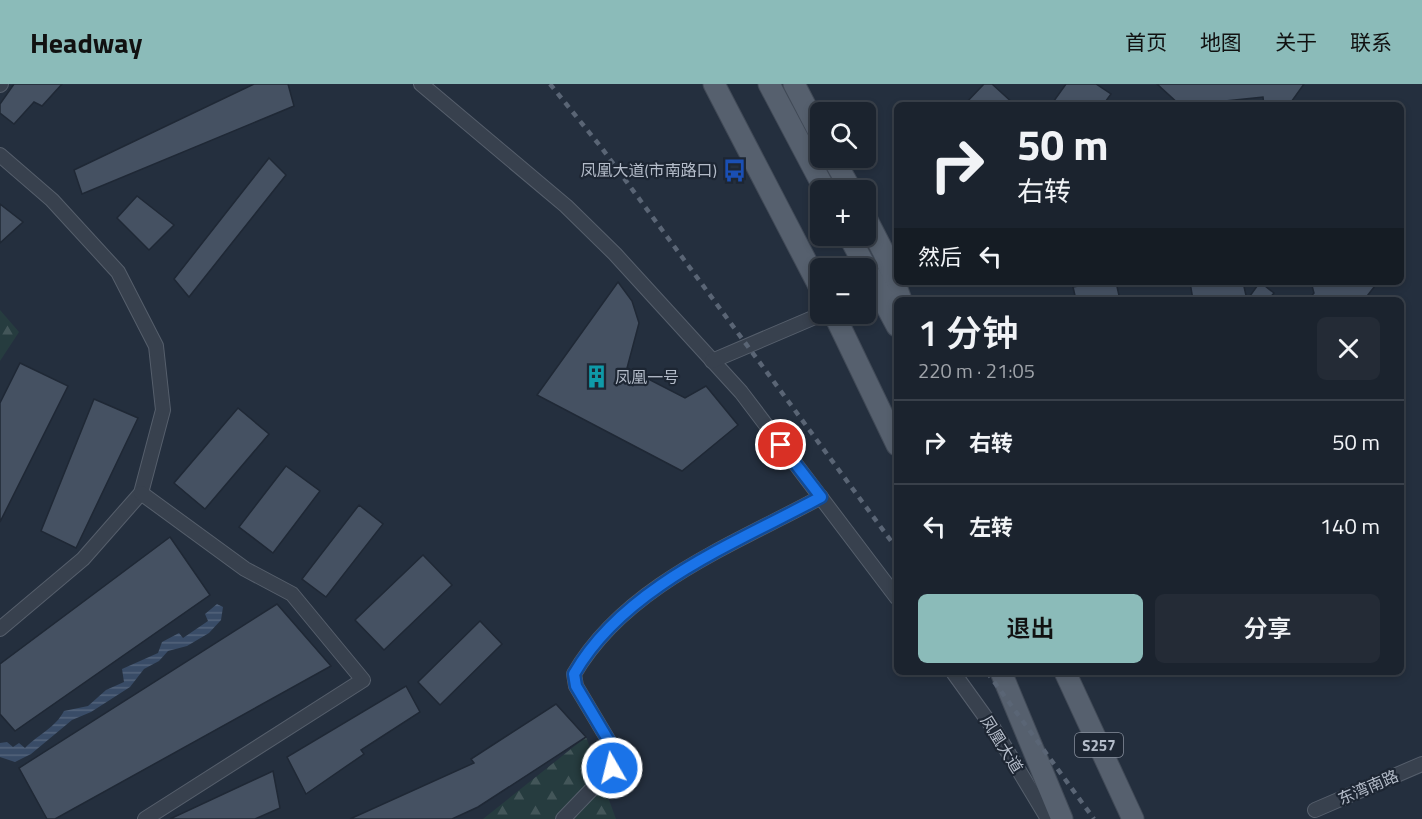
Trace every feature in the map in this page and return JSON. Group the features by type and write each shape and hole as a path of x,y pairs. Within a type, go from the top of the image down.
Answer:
{"main road":[{"path":"714,84 810,269"},
{"path":"769,84 820,180"},
{"path":"794,84 810,115"},
{"path":"876,237 894,281"},
{"path":"854,246 894,320"},
{"path":"839,324 894,438"},
{"name":"凤凰大道","path":"1002,675 1062,819"},
{"name":"S257","path":"1066,675 1133,819"}],"street":[{"path":"421,84 566,206 741,392 894,594"},
{"path":"0,155 52,201 118,272 156,346 164,410 141,493 83,559 0,629"},
{"path":"712,361 810,319"},
{"path":"141,493 245,569 292,594 363,680 145,819"},
{"path":"563,819 612,768 613,748 576,686 574,674 605,631 669,578 821,497"},
{"name":"凤凰大道","path":"955,675 994,729 1048,819"},
{"name":"东湾南路","path":"1315,810 1422,764"}],"green space":[{"path":"0,310 19,332 0,361"},
{"path":"586,737 616,819 483,819"}],"water":[{"path":"217,604 223,607 221,620 209,633 187,646 168,651 159,661 144,669 130,687 91,712 72,720 31,754 15,762 0,757 0,743 7,742 13,747 19,743 25,748 52,726 64,711 88,706 106,690 124,682 122,669 158,653 162,642 179,633 183,638 208,621 205,614"}],"building":[{"path":"14,84 62,84 42,106 34,102 14,124 0,113 0,104"},
{"path":"254,84 288,84 294,106 82,194 74,170"},
{"path":"984,84 992,84 1012,102 967,102"},
{"path":"1066,84 1096,84 1111,94 1105,102 1053,102"},
{"path":"1157,84 1304,84 1291,102 1264,102 1263,97 1216,102 1177,102"},
{"path":"269,158 286,175 189,297 174,279"},
{"path":"137,196 174,225 149,250 117,218"},
{"path":"0,204 23,222 0,243"},
{"name":"凤凰一号","path":"618,282 632,301 639,323 627,368 685,398 706,386 738,425 682,471 537,395"},
{"path":"1117,285 1119,297 1075,297 1073,287"},
{"path":"1190,285 1244,285 1246,297 1192,297"},
{"path":"1258,285 1264,285 1274,293 1271,297 1249,297"},
{"path":"1312,285 1376,285 1366,297 1311,297 1314,293"},
{"path":"20,363 68,386 0,522 0,403"},
{"path":"94,399 138,418 76,548 41,531"},
{"path":"238,408 269,434 205,509 174,483"},
{"path":"286,466 320,491 273,553 239,527"},
{"path":"359,505 383,524 326,597 302,579"},
{"path":"170,537 210,595 15,731 0,714 0,664"},
{"path":"423,555 452,585 384,650 355,620"},
{"path":"277,604 331,666 55,819 47,819 19,768"},
{"path":"480,621 502,644 440,705 418,682"},
{"path":"406,686 420,712 361,750 364,754 306,794 287,757"},
{"path":"556,704 586,737 478,807 452,819 350,819 474,763 471,759"},
{"path":"273,771 280,808 255,819 170,819"}],"railway":[{"path":"550,84 601,147 894,545"},
{"path":"989,675 1094,819"}],"place":[{"name":"凤凰大道(市南路口)","path":"735,170"},
{"name":"凤凰一号","path":"597,377"}],"route":[{"path":"612,768 613,748 576,686 574,674 605,631 669,578 821,497 781,445"}]}
